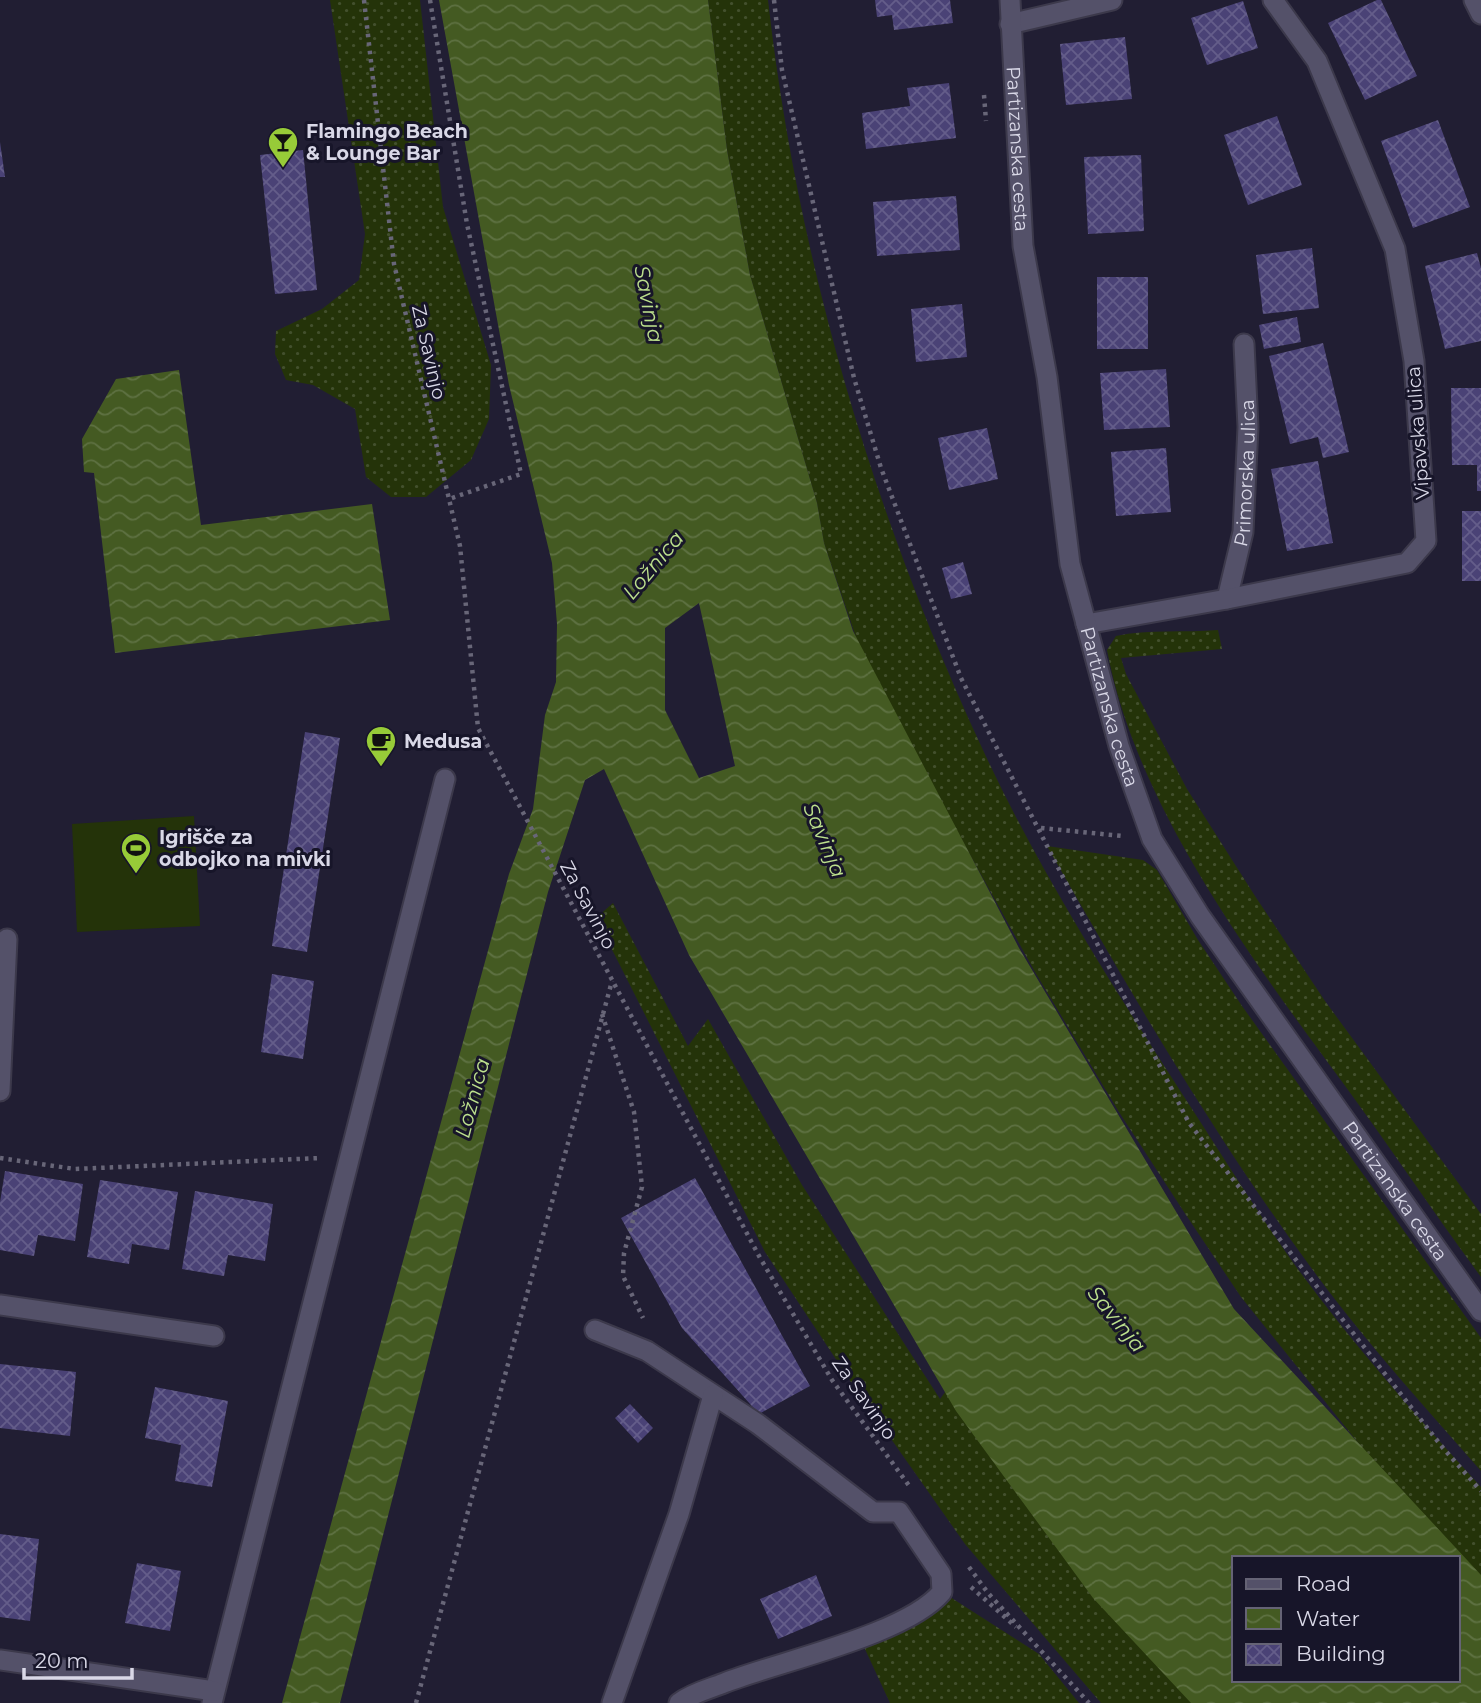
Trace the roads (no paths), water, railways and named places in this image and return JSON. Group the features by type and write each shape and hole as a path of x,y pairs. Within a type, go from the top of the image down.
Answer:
{"street":[{"name":"Partizanska cesta","path":"1010,0 1024,246 1047,377 1070,564 1119,746 1152,839 1208,927 1481,1311"},
{"path":"1010,24 1112,0"},
{"name":"Vipavska ulica","path":"1086,624 1227,600 1406,563 1426,541 1414,361 1395,250 1317,61 1273,0"},
{"path":"1474,0 1481,14"},
{"name":"Primorska ulica","path":"1227,600 1242,532 1248,427 1244,344"},
{"path":"0,1661 213,1697 445,779"},
{"path":"0,1091 7,939"},
{"path":"0,1305 214,1336"},
{"path":"595,1330 647,1351 758,1424 873,1512 899,1511 941,1574 942,1592 932,1605 907,1621 765,1667 679,1703"},
{"path":"612,1703 679,1514 713,1395"}],"water":[{"path":"439,0 708,0 727,150 750,275 817,503 824,543 853,631 1019,948 1234,1309 1481,1575 1481,1703 1191,1703 1093,1598 956,1411 689,955 604,769 585,780 548,892 340,1703 282,1703 509,874 533,809 545,715 556,682 557,624 552,563 509,385","holes":["699,603 735,766 699,778 665,710 665,628"]},
{"path":"179,370 201,525 372,504 390,620 115,653 94,473 84,472 82,439 116,379"}],"place":[{"name":"Flamingo Beach & Lounge Bar","path":"283,169"},
{"name":"Medusa","path":"381,768"},
{"name":"Igrišče za odbojko na mivki","path":"136,875"}],"water label":[{"name":"Savinja","path":"649,304"},
{"name":"Ložnica","path":"653,565"},
{"name":"Savinja","path":"825,840"},
{"name":"Ložnica","path":"472,1098"},
{"name":"Savinja","path":"1117,1319"}]}
